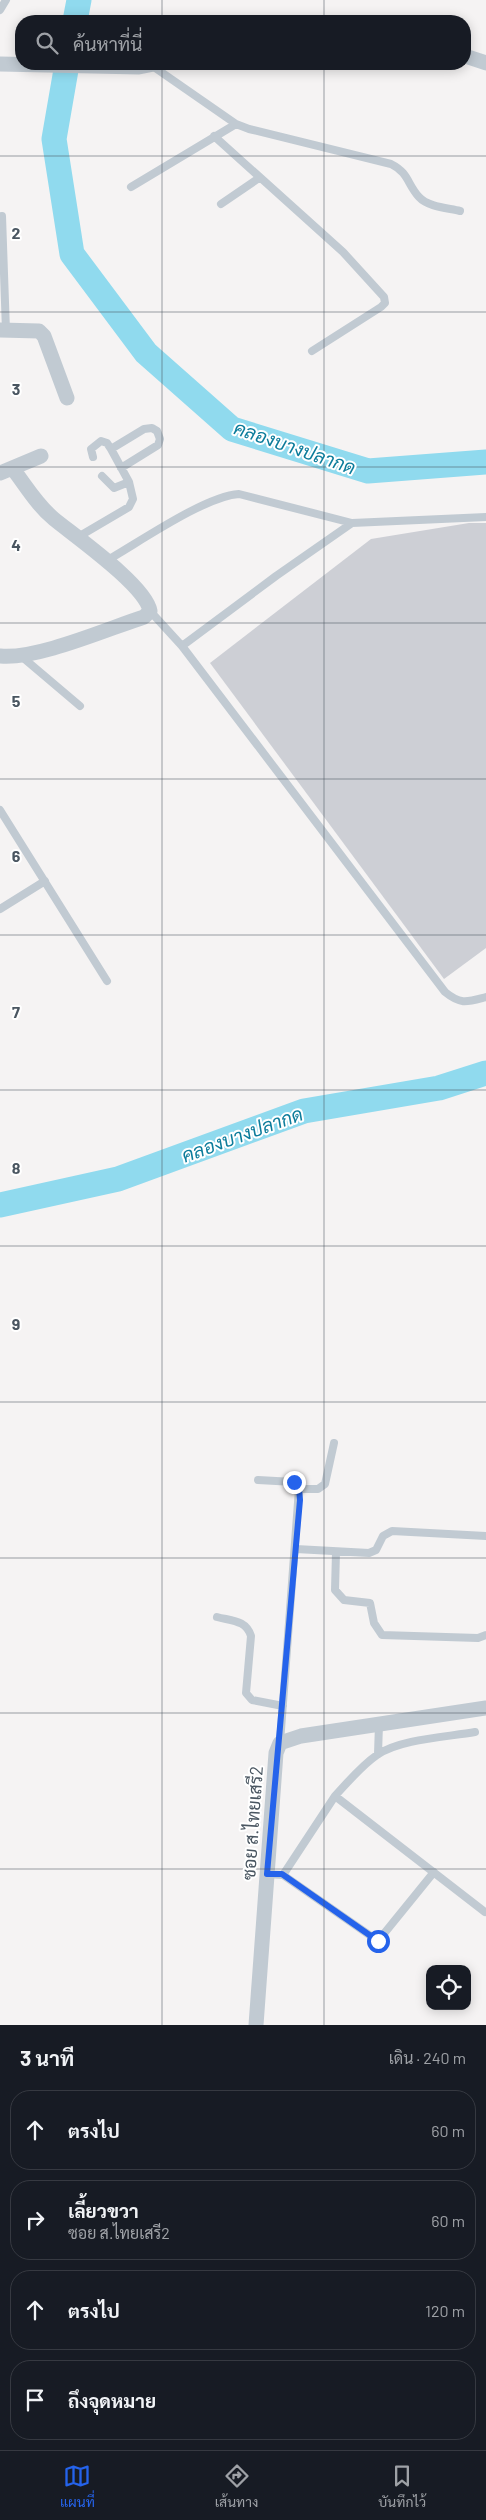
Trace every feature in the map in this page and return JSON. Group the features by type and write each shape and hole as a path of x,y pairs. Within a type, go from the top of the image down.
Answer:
{"street":[{"path":"471,58 486,63"},
{"path":"0,64 15,64"},
{"path":"3,330 39,331 44,336 67,398"},
{"path":"0,656 20,656 69,642 144,617 150,611 149,604 140,594 106,561 54,519 7,471 41,456"},
{"path":"280,1743 301,1736 486,1708"},
{"name":"ซอย ส.ไทยเสรี2","path":"256,2025 276,1753 280,1743"}],"lane":[{"path":"0,10 6,0"},
{"path":"161,70 236,124 249,130 392,164 402,170 419,197 426,203 460,211"},
{"path":"131,187 236,124"},
{"path":"214,136 343,252 384,297 384,303 381,307 312,351"},
{"path":"222,204 259,178"},
{"path":"2,216 3,330"},
{"path":"111,450 144,429 152,428 157,431 160,439 152,450 121,468"},
{"path":"78,537 129,506 133,499 129,482 107,443 101,442 93,446 93,457"},
{"path":"102,476 114,488 129,482"},
{"path":"106,561 196,509 221,496 231,494 239,494 352,523 486,517"},
{"path":"182,646 352,523"},
{"path":"150,611 182,646 446,992 456,1001 468,1002 486,997"},
{"path":"20,656 80,706"},
{"path":"0,810 107,981"},
{"path":"0,909 45,881"},
{"path":"299,1489 318,1489 325,1484 334,1443"},
{"path":"258,1480 294,1482 299,1489 280,1743"},
{"path":"296,1549 368,1553 376,1550 383,1536 392,1531 486,1536"},
{"path":"336,1552 335,1590 344,1600 370,1603 374,1623 382,1635 478,1638 486,1634"},
{"path":"218,1618 244,1624 248,1628 251,1636 245,1687 252,1700 283,1706"},
{"path":"378,1754 379,1724"},
{"path":"282,1874 335,1796 362,1767 378,1754 394,1747 475,1732"},
{"path":"335,1796 485,1912"},
{"path":"267,1874 282,1874 378,1941 434,1872"}],"building":[{"path":"469,523 486,523 486,948 444,979 210,663 371,539"}],"waterway":[{"name":"คลองบางปลากด","path":"76,15 79,0"},
{"name":"คลองบางปลากด","path":"66,70 54,139 72,254 146,353 232,429 368,471 486,462"},
{"name":"คลองบางปลากด","path":"0,1205 118,1179 304,1111 439,1088 486,1073"}],"route":[{"path":"294,1482 299,1489 300,1500 280,1743 276,1753 267,1874 282,1874 378,1941"}]}
